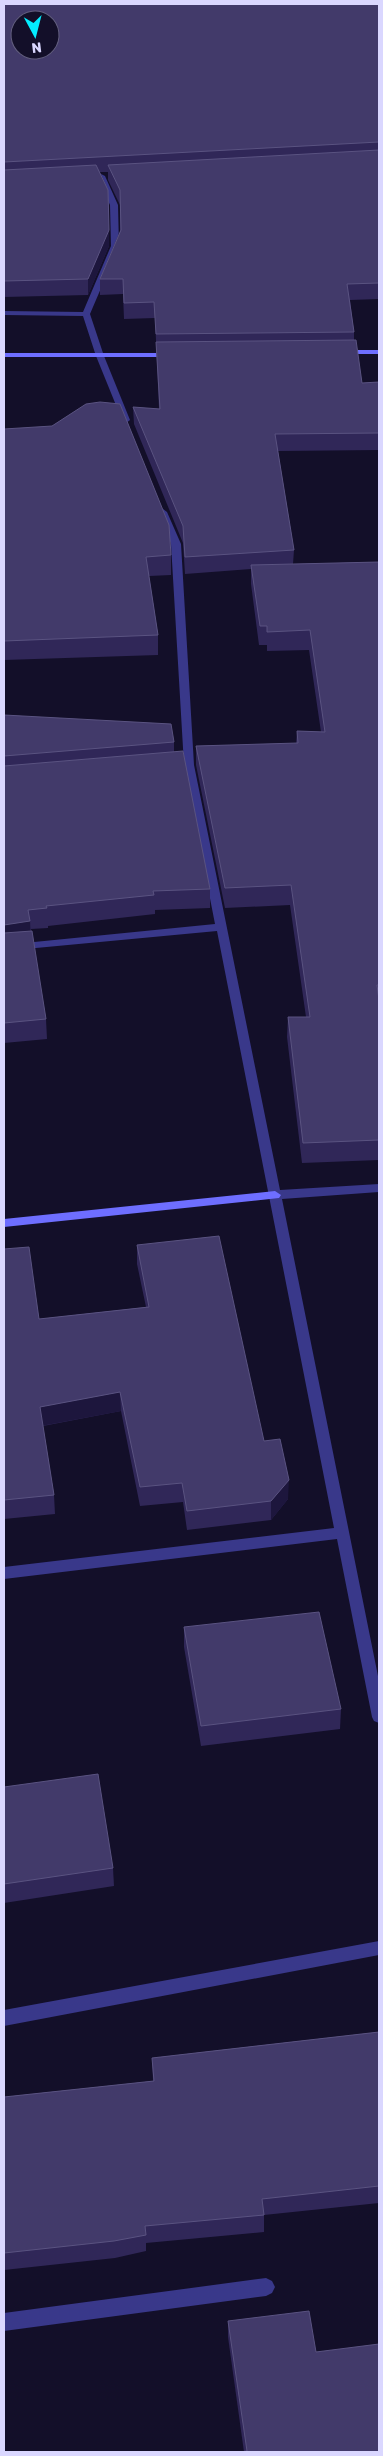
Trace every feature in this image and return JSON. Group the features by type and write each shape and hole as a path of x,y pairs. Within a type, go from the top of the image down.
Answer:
{"street":[{"path":"91,176 111,175"},
{"path":"101,176 114,205 115,246 86,314 100,356 129,427"},
{"path":"4,314 86,314"},
{"path":"329,352 379,352"},
{"path":"4,355 100,356 180,354"},
{"path":"158,499 176,544 184,765 222,927 379,1717"},
{"path":"4,948 222,927"},
{"path":"4,1223 275,1195 379,1188"},
{"path":"4,1572 343,1533"},
{"path":"4,2018 379,1948"},
{"path":"4,2322 266,2286"}],"building":[{"path":"4,4 379,4 379,142 4,162"},
{"path":"379,150 379,283 347,284 354,332 156,334 154,302 124,303 123,279 100,279 121,230 120,190 108,165"},
{"path":"96,165 108,190 109,230 88,279 4,281 4,170"},
{"path":"356,340 362,383 379,382 379,433 275,434 294,550 185,557 183,526 133,407 160,409 156,342"},
{"path":"100,402 120,404 169,525 171,555 146,557 158,635 4,641 4,429 52,426 86,404"},
{"path":"379,562 379,985 377,985 379,1000 379,1140 303,1143 288,1017 310,1017 291,885 225,888 196,746 298,743 297,731 325,732 310,630 267,632 267,626 260,626 251,565"},
{"path":"4,715 171,724 174,742 4,756"},
{"path":"183,751 210,889 153,891 154,895 46,906 47,908 28,910 30,921 4,925 4,766"},
{"path":"32,931 46,1019 4,1023 4,933"},
{"path":"219,1236 264,1441 280,1439 289,1480 271,1501 187,1511 182,1483 140,1487 120,1392 40,1407 54,1495 4,1500 4,1249 29,1247 39,1319 149,1307 137,1245"},
{"path":"319,1612 341,1709 201,1726 184,1627"},
{"path":"98,1774 113,1868 4,1884 4,1787"},
{"path":"379,2032 379,2186 262,2199 264,2215 145,2226 146,2235 114,2241 4,2253 4,2097 154,2081 152,2058"},
{"path":"309,2311 316,2352 379,2344 379,2452 241,2452 247,2451 228,2321"}]}
